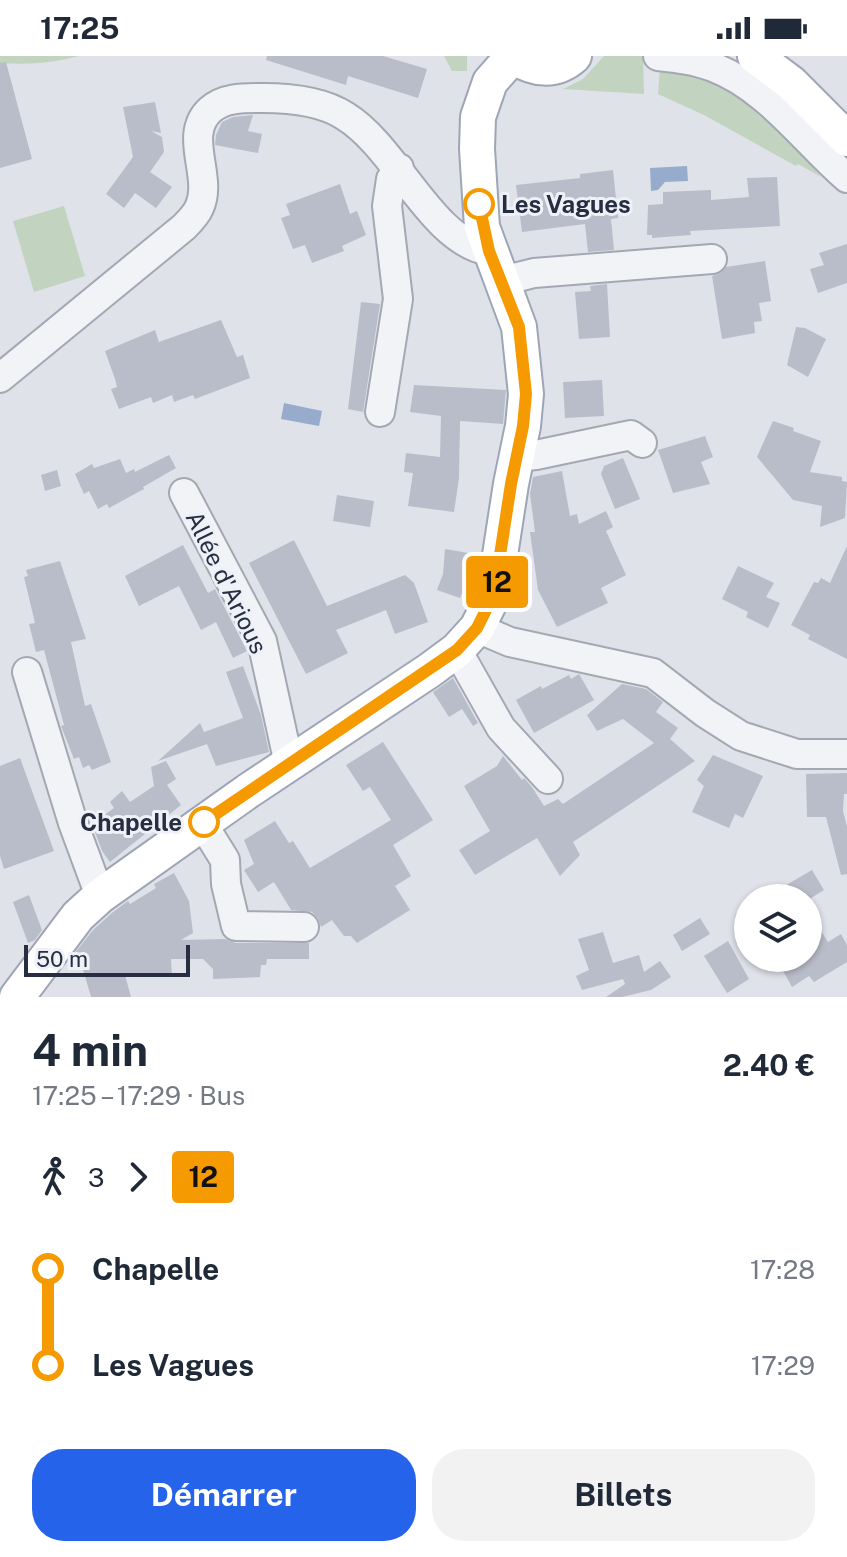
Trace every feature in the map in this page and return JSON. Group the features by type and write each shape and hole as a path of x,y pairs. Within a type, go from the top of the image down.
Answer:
{"main road":[{"path":"17,997 78,916 100,896 467,639 497,584 526,394 519,327 495,266 478,199 478,117 490,82 514,56 525,64 539,68 554,67 574,56"},
{"path":"755,56 791,83 847,139"}],"street":[{"path":"658,56 714,67 739,81 770,103 847,178"},
{"path":"0,378 184,227 199,210 204,194 197,142 200,125 209,111 228,100 281,98 314,104 343,114 367,131 455,236 476,248 495,266 534,273 712,259"},
{"path":"380,412 398,299 387,206 391,179 399,168"},
{"path":"517,457 631,435 642,443"},
{"name":"Allée d'Arious","path":"184,493 262,641 289,764"},
{"path":"548,779 501,728 467,639 510,642 653,673 741,736 797,754 847,754"},
{"path":"27,672 73,823 100,896"},
{"path":"202,823 225,860 226,884 236,926 304,927"}],"green space":[{"path":"0,56 79,56 20,64 0,63"},
{"path":"444,56 467,56 467,71 452,71"},
{"path":"604,56 643,56 644,94 563,89 583,79"},
{"path":"660,68 709,81 731,92 788,139 821,177 658,94"},
{"path":"64,206 85,276 34,292 13,221"}],"water":[{"path":"687,166 688,181 665,182 658,190 651,191 650,168"},
{"path":"284,403 322,411 319,426 281,419"}],"building":[{"path":"267,56 383,56 427,69 418,98 348,76 346,85 266,60"},
{"path":"6,62 32,159 0,168 0,63"},
{"path":"155,102 161,133 151,131 162,137 164,152 150,172 172,187 156,208 135,193 124,208 106,194 133,157 123,107"},
{"path":"253,115 248,131 262,134 258,153 215,145 222,122 233,117"},
{"path":"613,170 618,218 611,219 614,250 588,252 585,224 522,232 516,185 580,178 580,174"},
{"path":"777,177 780,226 690,231 691,235 652,238 652,235 647,235 648,205 663,204 663,192 711,190 711,200 749,197 747,178"},
{"path":"340,184 350,214 357,211 366,235 342,246 344,251 312,263 305,245 293,249 281,218 290,215 286,204"},
{"path":"847,244 847,283 818,293 810,269 824,265 819,253"},
{"path":"765,261 771,301 759,303 762,321 754,322 755,333 722,339 712,276 726,267"},
{"path":"607,284 610,337 579,339 575,292 591,291 590,286"},
{"path":"361,302 380,304 363,412 348,409"},
{"path":"221,320 237,357 243,355 250,378 195,399 193,395 174,402 172,395 153,403 151,397 119,409 111,389 117,387 105,351 155,330 159,342"},
{"path":"796,327 805,328 826,339 808,377 787,365"},
{"path":"602,380 604,416 565,418 563,382"},
{"path":"414,385 506,390 503,424 460,421 459,478 454,512 408,506 413,473 404,472 406,453 440,457 441,416 410,412"},
{"path":"773,421 821,441 810,472 842,477 842,481 847,482 845,518 820,527 822,506 793,500 757,457"},
{"path":"705,436 713,457 701,462 710,484 673,493 658,450"},
{"path":"169,455 176,468 109,508 107,504 98,509 89,491 84,494 75,474 92,464 94,468 120,459 126,473 134,469 135,472"},
{"path":"623,458 640,499 615,509 601,474 604,466"},
{"path":"57,470 61,486 45,491 41,475"},
{"path":"562,471 570,516 577,514 579,524 606,511 613,527 606,531 626,575 601,588 608,603 557,627 538,590 530,532 535,532 530,494 533,477"},
{"path":"337,495 374,501 370,527 333,521"},
{"path":"294,540 327,606 405,575 414,583 428,622 395,634 386,610 336,630 348,653 306,674 249,563"},
{"path":"183,545 208,593 215,589 247,651 233,658 216,622 201,630 179,586 139,606 125,576"},
{"path":"847,546 847,659 808,639 810,635 791,625 814,582 818,583 821,578 830,583"},
{"path":"445,549 474,554 470,576 460,598 437,590 443,574"},
{"path":"60,561 86,639 71,642 85,706 91,704 111,762 92,770 89,765 83,768 79,757 74,759 61,726 64,725 44,650 36,652 29,624 35,623 24,577 28,576 26,570"},
{"path":"738,566 774,583 766,597 780,603 768,628 746,617 748,612 722,599"},
{"path":"243,666 261,715 269,752 216,766 207,744 158,761 200,723 204,732 243,718 226,672"},
{"path":"579,674 594,700 534,733 516,700 541,686 542,689 569,675 571,679"},
{"path":"453,678 478,723 473,726 462,709 449,717 433,692"},
{"path":"622,684 646,689 663,702 656,712 678,728 670,739 695,761 573,842 580,855 560,876 537,838 475,875 459,850 490,831 464,786 497,766 503,756 522,780 524,778 532,787 544,806 558,799 563,804 654,743 623,719 597,731 587,715"},
{"path":"383,742 433,820 393,845 411,876 395,886 410,910 357,943 351,936 344,936 332,920 321,927 312,912 291,910 274,882 258,892 244,870 254,864 244,840 275,821 289,843 293,841 310,868 391,820 370,787 363,791 346,765"},
{"path":"713,755 763,776 743,818 735,814 729,828 692,812 704,786 697,780"},
{"path":"20,758 54,851 4,869 0,856 0,766"},
{"path":"166,761 176,779 167,785 181,805 110,862 102,851 92,824 114,808 110,802 122,791 130,802 154,786 151,767"},
{"path":"847,773 843,811 847,827 847,874 841,875 826,817 807,817 806,774"},
{"path":"812,870 820,884 788,884"},
{"path":"174,873 189,901 193,933 181,940 309,943 309,959 267,959 266,965 261,965 260,977 213,979 213,969 203,959 171,959 172,977 125,975 131,997 91,997 80,959 70,959 93,930 113,912 156,888 154,884"},
{"path":"29,895 42,930 35,940 28,943 13,902"},
{"path":"700,918 710,934 682,951 673,935"},
{"path":"603,932 613,963 639,955 644,972 660,961 671,977 651,990 622,997 606,997 625,984 623,979 582,990 576,976 589,970 578,939"},
{"path":"822,932 828,942 841,934 847,945 847,962 814,982 809,976 792,987 784,972 822,972"},
{"path":"728,941 734,952 734,972 745,972 749,979 727,993 704,956"}],"bus line":[{"name":"12","path":"204,822 457,650 477,628 494,594 526,394 519,327 489,251 479,204"}],"place":[{"name":"Les Vagues","path":"479,204"},
{"name":"Chapelle","path":"204,822"}]}
